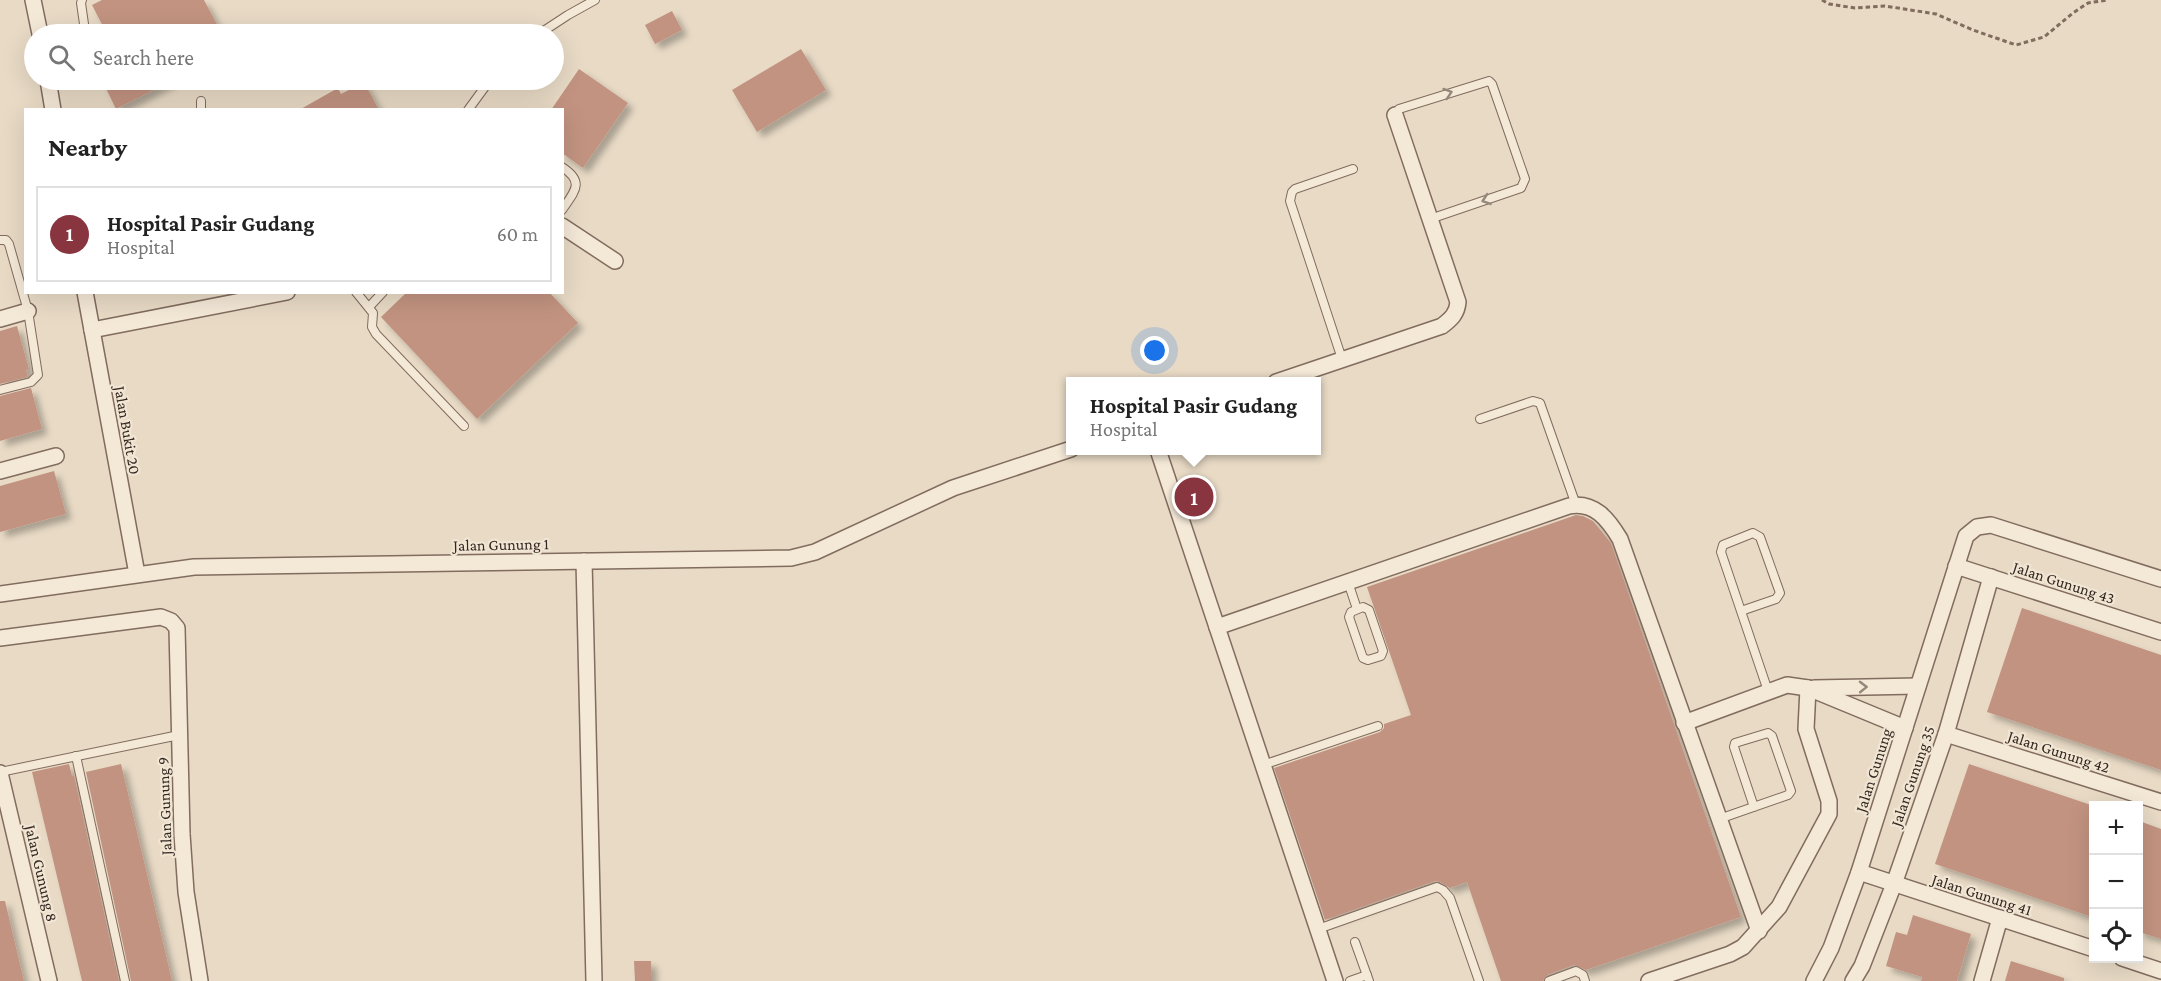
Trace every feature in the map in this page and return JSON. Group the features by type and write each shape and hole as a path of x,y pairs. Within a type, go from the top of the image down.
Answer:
{"street":[{"path":"33,0 38,24"},
{"path":"50,90 53,108"},
{"path":"1288,377 1442,326 1454,316 1458,302 1395,115"},
{"path":"564,227 615,261"},
{"name":"Jalan Bukit 20","path":"85,294 137,574"},
{"path":"92,330 270,294"},
{"path":"0,319 28,311"},
{"name":"Jalan Gunung 1","path":"0,594 194,567 791,558 805,556 953,488 1066,451"},
{"path":"1160,455 1335,981"},
{"path":"0,471 56,456"},
{"path":"1217,627 1576,505 1595,509 1611,525 1620,539 1759,931"},
{"name":"Jalan Gunung","path":"1814,981 1831,948 1859,872 1966,537 1977,527 1991,525 2161,579"},
{"path":"584,561 594,981"},
{"name":"Jalan Gunung 43","path":"1956,566 2161,632"},
{"name":"Jalan Gunung 35","path":"1853,981 1862,966 1894,884 1946,734 1991,577"},
{"name":"Jalan Gunung 9","path":"0,638 161,617 171,621 177,628 186,892 200,981"},
{"path":"1684,723 1786,685 1808,688 1918,686"},
{"path":"1808,688 1905,728"},
{"path":"1649,981 1743,948 1779,907 1829,814 1829,801 1806,729 1808,688"},
{"name":"Jalan Gunung 42","path":"1946,734 2161,802"},
{"name":"Jalan Gunung 8","path":"0,773 49,981"},
{"name":"Jalan Gunung 41","path":"1859,872 2089,947"},
{"path":"1982,981 2000,918"},
{"path":"2132,963 2151,973"}],"lane":[{"path":"82,0 84,24"},
{"path":"555,24 595,0"},
{"path":"1395,115 1398,109 1488,81 1492,84 1525,179 1521,188 1430,219"},
{"path":"469,108 483,90"},
{"path":"201,100 201,108"},
{"path":"564,167 573,174 577,182 575,191 564,207"},
{"path":"1342,359 1290,201 1295,189 1353,169"},
{"path":"0,240 6,240 9,244 28,311 38,375 31,382 0,390"},
{"path":"358,294 373,314 372,327 376,334 464,426"},
{"path":"369,307 381,294"},
{"path":"1480,419 1533,401 1540,403 1576,505"},
{"path":"1741,611 1776,599 1780,593 1760,537 1753,534 1722,545 1721,548 1741,611 1767,691"},
{"path":"1348,582 1357,609"},
{"path":"1357,609 1369,610 1383,651 1381,656 1368,660 1363,658 1349,617 1351,612 1357,609"},
{"path":"1263,765 1378,726"},
{"path":"1718,820 1788,795 1791,791 1772,736 1768,733 1735,743 1734,747 1754,807"},
{"path":"0,773 179,735"},
{"path":"76,756 124,981"},
{"path":"1318,928 1437,887 1450,898 1479,981"},
{"path":"1350,981 1368,978 1355,942"},
{"path":"1549,981 1576,971 1585,981"}],"path":[{"path":"1822,0 1829,4 1855,8 1885,6 1936,14 2016,45 2044,37 2088,3 2107,0"}],"building":[{"path":"102,0 204,0 217,24 102,24 92,5"},
{"path":"672,11 682,30 655,44 645,25"},
{"path":"801,49 826,90 757,132 732,90"},
{"path":"579,69 628,103 583,168 564,154 564,108 552,108"},
{"path":"107,90 154,90 118,108 116,108"},
{"path":"334,90 339,90 341,94 349,90 368,90 378,108 303,108"},
{"path":"405,294 551,294 578,323 477,419 381,317"},
{"path":"17,326 29,369 26,370 28,377 0,384 0,331"},
{"path":"31,388 42,429 0,441 0,396"},
{"path":"54,471 66,514 0,532 0,486"},
{"path":"1576,515 1593,521 1611,543 1741,917 1586,970 1574,965 1547,975 1543,981 1501,981 1467,882 1450,888 1435,881 1325,920 1274,768 1380,732 1384,724 1411,715 1367,587"},
{"path":"2022,608 2161,655 2161,770 1987,712"},
{"path":"69,764 72,776 74,775 119,981 82,981 32,772"},
{"path":"121,764 172,981 131,981 86,772"},
{"path":"1969,764 2089,804 2089,916 1935,864"},
{"path":"2143,822 2161,829 2161,939 2143,933"},
{"path":"0,901 5,901 24,981 0,981"},
{"path":"1913,915 1971,934 1957,981 1921,981 1922,977 1886,966 1896,932 1907,935"},
{"path":"634,961 651,961 652,981 635,981"},
{"path":"2011,961 2064,978 2064,981 2005,981"}],"place":[{"name":"Hospital Pasir Gudang","path":"1194,497"}]}
